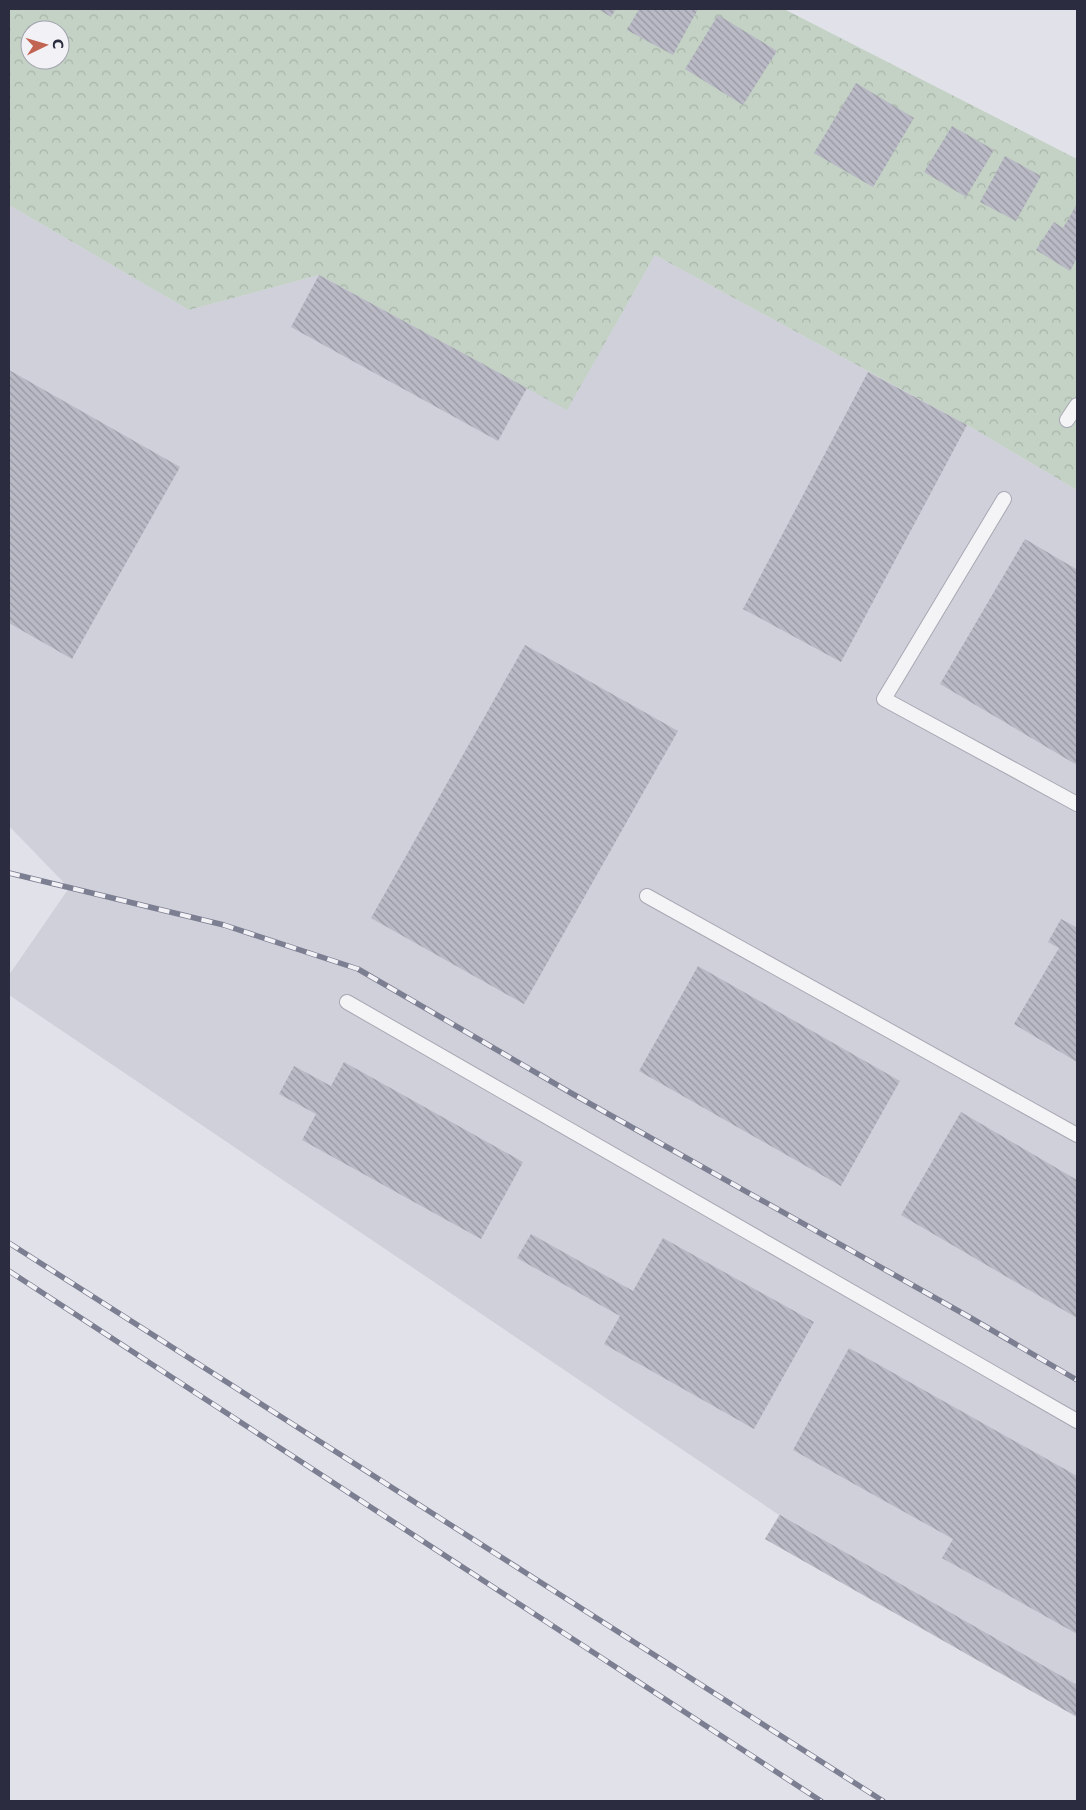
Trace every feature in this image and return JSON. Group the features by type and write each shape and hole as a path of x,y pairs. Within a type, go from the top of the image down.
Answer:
{"lane":[{"path":"1067,420 1077,405"},
{"path":"1004,499 884,700 1077,804"},
{"path":"647,896 1077,1135"},
{"path":"347,1002 1077,1421"}],"shaded area":[{"path":"9,205 189,310 319,275 567,409 655,255 967,425 1077,490 1077,1717 765,1539 779,1515 9,995 9,975 69,888 9,826"}],"green space":[{"path":"9,9 784,9 1077,159 1077,490 967,425 655,255 567,410 319,275 189,310 9,205"}],"building":[{"path":"598,9 616,9 611,17"},
{"path":"639,9 698,9 673,55 627,30"},
{"path":"718,15 777,51 743,105 685,69"},
{"path":"856,83 914,118 873,187 814,153"},
{"path":"952,126 994,150 966,197 924,172"},
{"path":"1005,156 1041,176 1016,221 980,202"},
{"path":"1077,204 1077,258 1070,271 1036,250 1054,222 1063,228"},
{"path":"319,275 527,388 498,441 291,327"},
{"path":"9,370 180,467 72,659 9,623"},
{"path":"868,372 967,425 841,662 743,609"},
{"path":"1025,539 1076,569 1077,567 1077,765 940,684"},
{"path":"525,645 678,731 524,1004 371,918"},
{"path":"1061,919 1076,927 1077,925 1077,1062 1014,1024 1059,948 1048,942"},
{"path":"698,966 900,1081 841,1186 639,1071"},
{"path":"344,1062 523,1162 481,1239 302,1140 316,1114 279,1094 294,1066 331,1086"},
{"path":"961,1112 1077,1180 1077,1318 901,1215"},
{"path":"531,1234 633,1291 663,1238 814,1322 754,1429 604,1344 620,1316 517,1258"},
{"path":"849,1348 1077,1476 1077,1634 942,1558 953,1539 793,1450"},
{"path":"780,1515 1077,1685 1077,1717 765,1539"}],"railway":[{"path":"9,873 224,925 358,969 571,1093 971,1318 1077,1380"},
{"path":"9,1243 883,1801"},
{"path":"9,1271 821,1801"}]}
